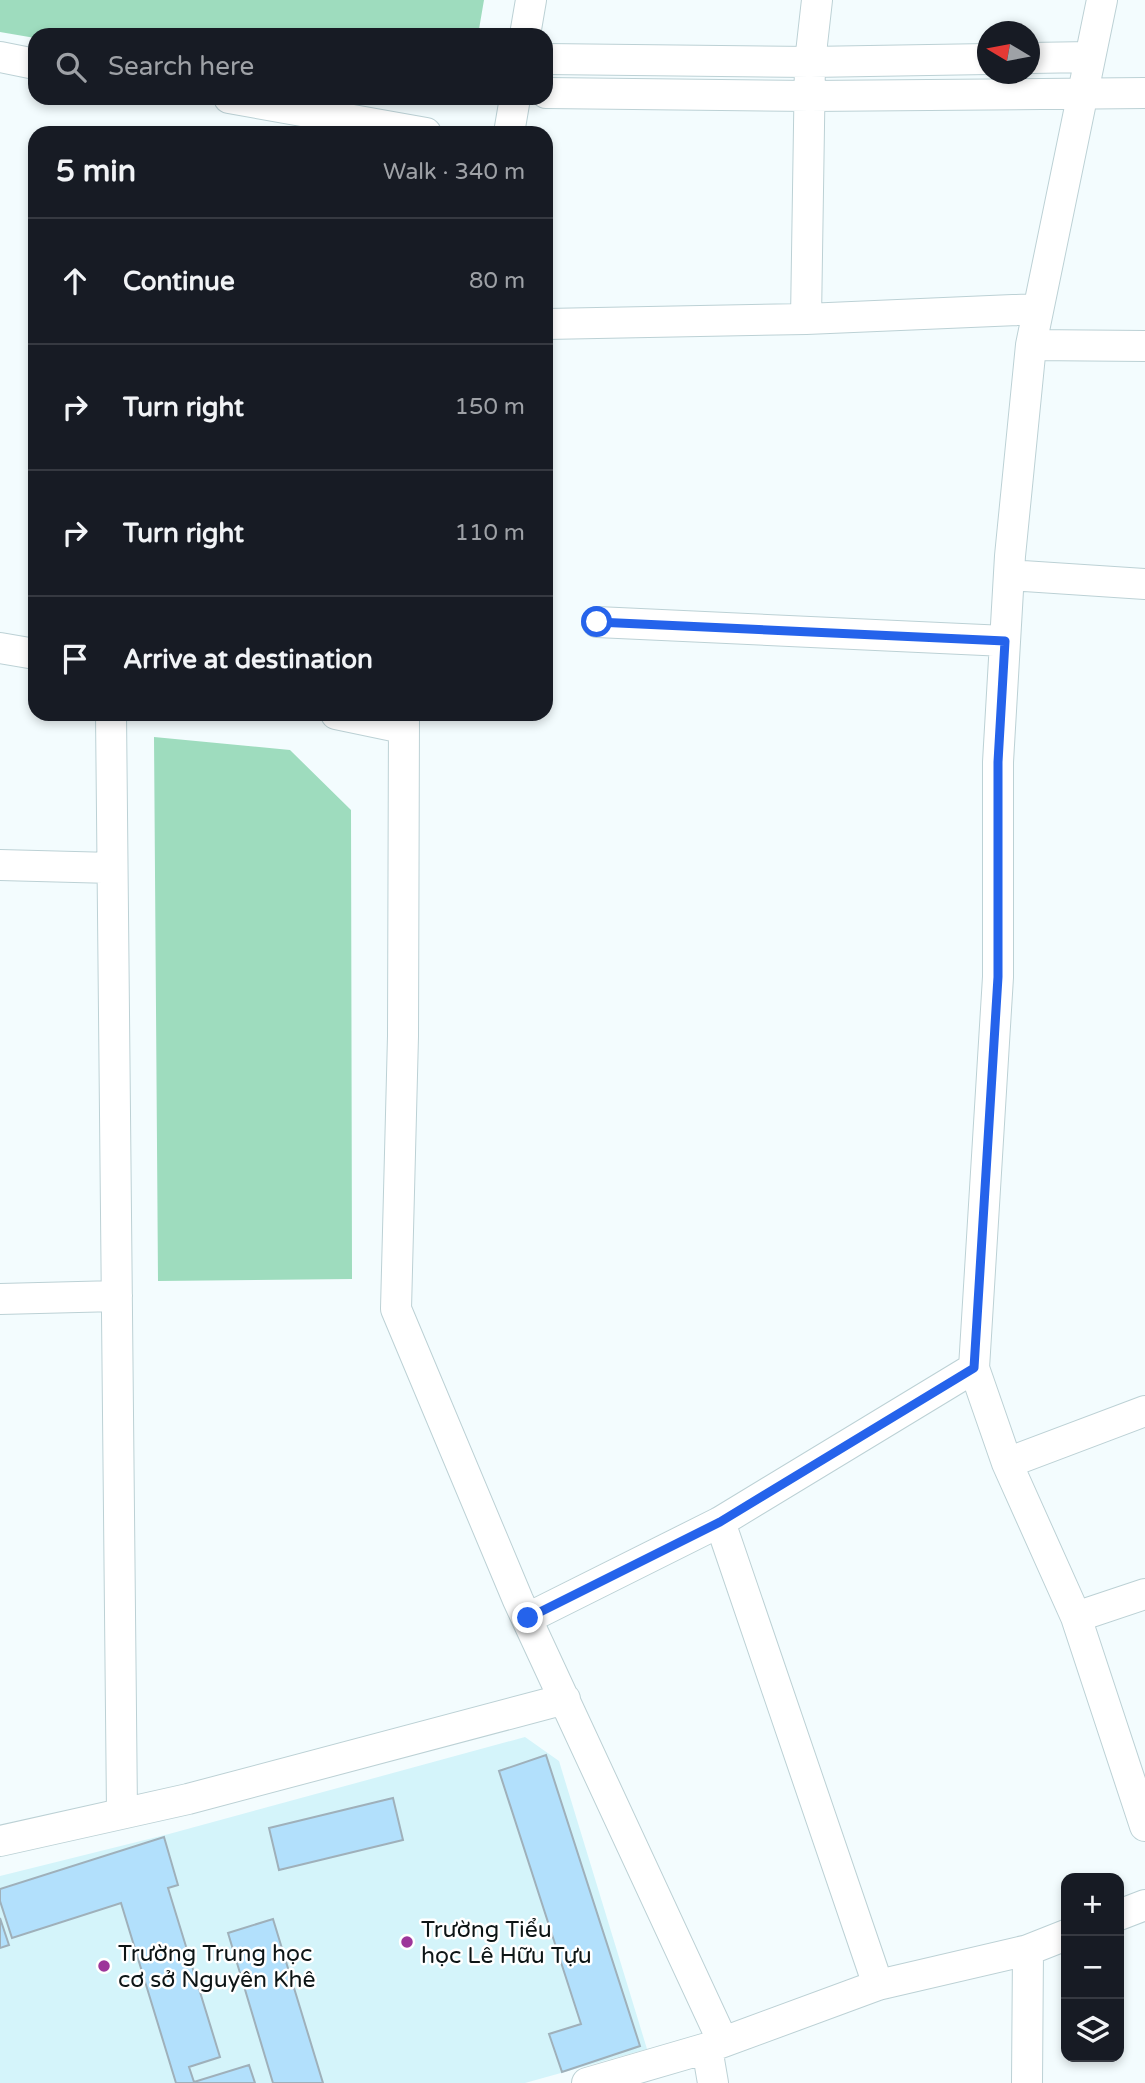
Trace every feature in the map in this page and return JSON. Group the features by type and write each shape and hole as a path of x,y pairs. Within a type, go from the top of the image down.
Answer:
{"street":[{"path":"526,28 531,0"},
{"path":"806,319 810,62 817,0"},
{"path":"1102,0 1031,345 1009,575 998,762 998,977 974,1368 1007,1463 1076,1616 1145,1826"},
{"path":"0,57 28,63"},
{"path":"1040,58 1090,57"},
{"path":"553,60 810,62 977,59"},
{"path":"553,93 810,96 1145,93"},
{"path":"268,105 387,126"},
{"path":"510,126 514,105"},
{"path":"553,324 806,319 1038,309"},
{"path":"1031,345 1145,346"},
{"path":"1009,575 1145,584"},
{"path":"597,622 1005,641"},
{"path":"0,648 28,653"},
{"path":"111,721 122,1814"},
{"path":"404,721 404,1035 396,1309 715,2045 713,2083"},
{"path":"0,865 112,867"},
{"path":"0,1299 117,1296"},
{"path":"528,1618 720,1522 974,1368"},
{"path":"1007,1463 1145,1412"},
{"path":"720,1522 878,1985"},
{"path":"1076,1616 1145,1594"},
{"path":"0,1841 188,1798 565,1699"},
{"path":"1124,1913 1145,1905"},
{"path":"587,2083 715,2045 878,1985 1028,1950 1063,1936"},
{"path":"1027,2083 1028,1950"}],"shaded area":[{"name":"Trường Tiểu học Lê Hữu Tựu","path":"525,1737 559,1761 647,2049 525,2083 0,2083 0,1876 169,1834"}],"green space":[{"path":"0,0 484,0 479,28 28,28 28,37 0,32"},
{"path":"154,737 290,750 351,810 352,1279 158,1281"}],"building":[{"path":"546,1755 640,2046 562,2072 549,2034 581,2024 499,1771"},
{"path":"393,1798 403,1840 279,1870 269,1828"},
{"path":"164,1837 178,1885 168,1888 220,2057 189,2067 194,2082 249,2065 255,2083 176,2083 121,1903 12,1938 0,1901 0,1889"},
{"path":"0,1918 9,1945 0,1948"},
{"path":"273,1919 323,2083 273,2083 228,1933"}],"place":[{"name":"Trường Tiểu học Lê Hữu Tựu","path":"407,1942"},
{"name":"Trường Trung học cơ sở Nguyên Khê","path":"104,1966"}],"route":[{"path":"528,1618 720,1522 974,1368 998,977 998,762 1005,641 597,622"}]}
